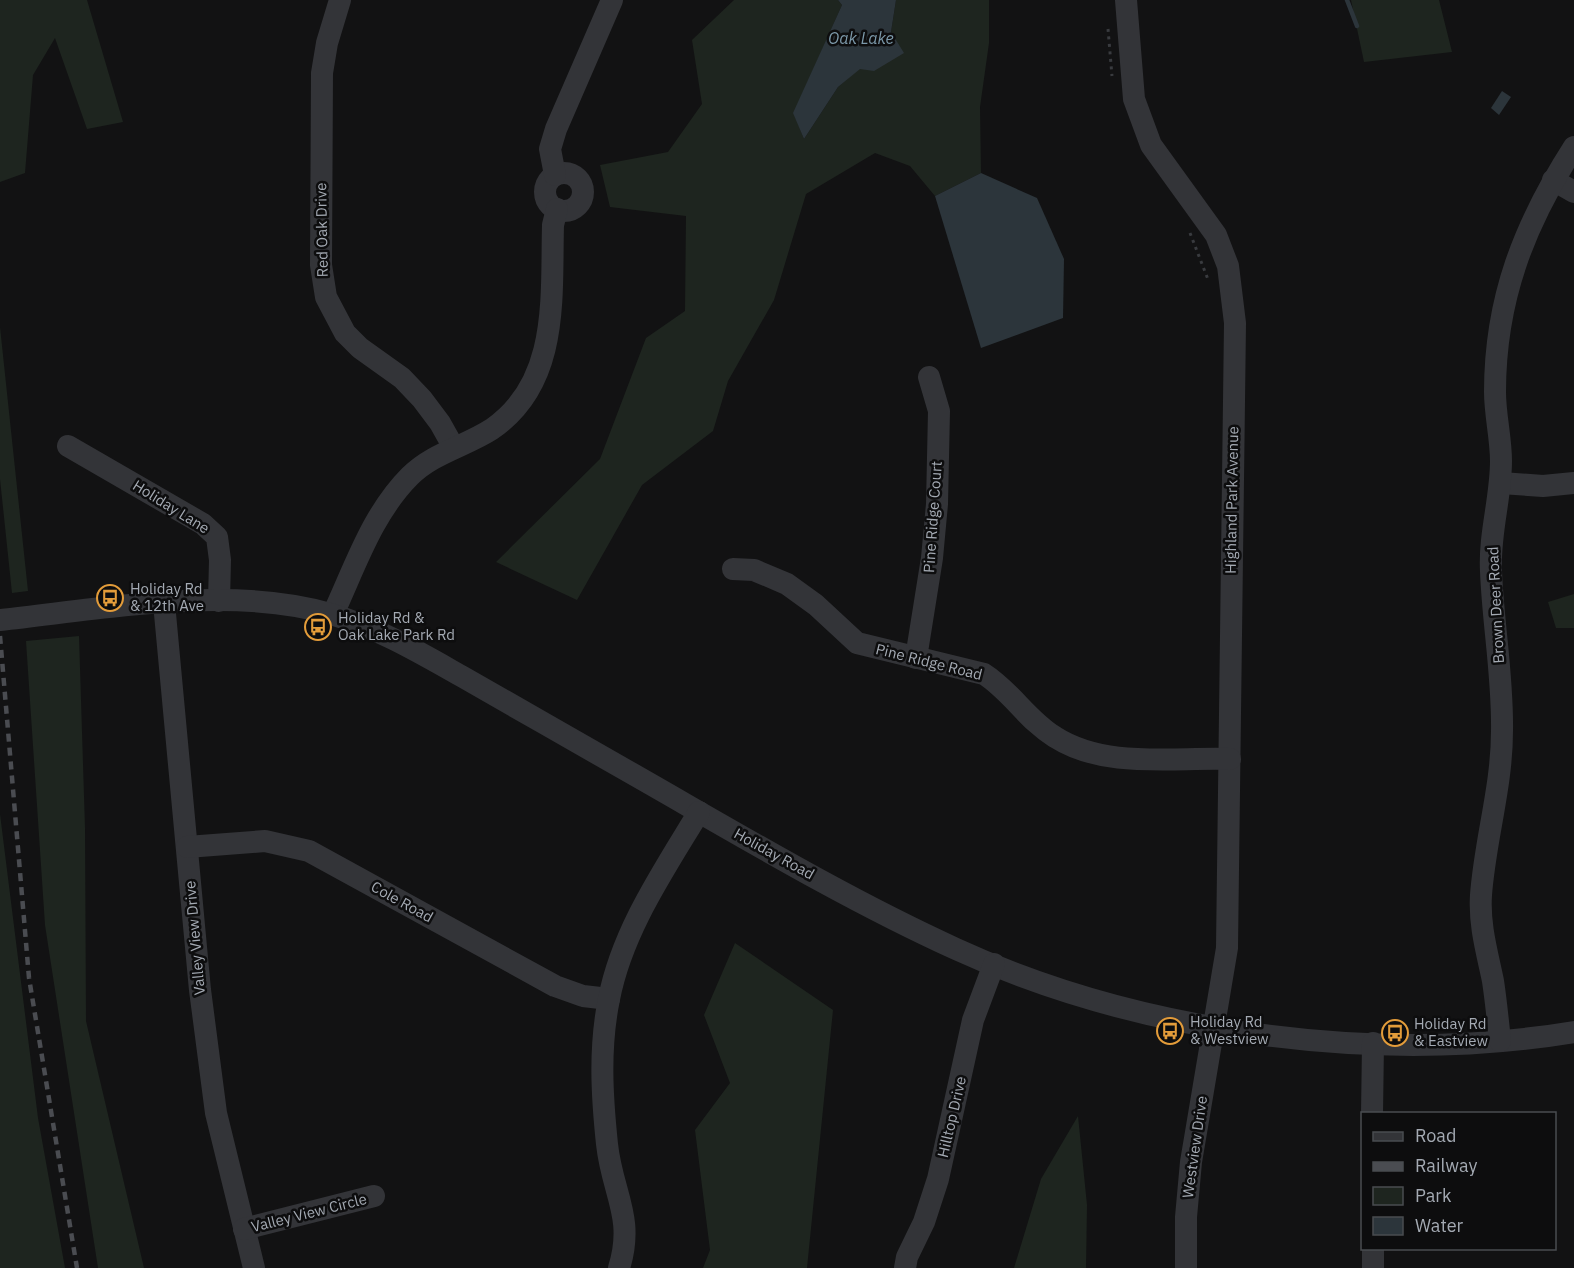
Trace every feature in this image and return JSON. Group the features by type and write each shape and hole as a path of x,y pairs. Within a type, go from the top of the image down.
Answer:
{"street":[{"name":"Red Oak Drive","path":"340,0 327,43 322,73 321,265 326,297 345,333 360,348 402,378 422,399 454,448"},
{"path":"555,175 550,149 556,129 612,0"},
{"name":"Highland Park Avenue","path":"1126,0 1134,99 1150,145 1216,235 1228,266 1235,323 1227,948 1214,1026"},
{"name":"Brown Deer Road","path":"1500,1041 1493,980 1481,922 1481,895 1501,772 1502,692 1491,570 1491,540 1501,483 1495,395 1500,319 1521,246 1553,180 1574,147"},
{"path":"564,173 576,177 583,193 573,208 557,209 550,204 545,192 548,181 555,175 564,173"},
{"path":"1553,180 1574,192"},
{"path":"333,614 381,511 395,491 428,462 473,441 507,416 528,391 540,369 550,326 554,225 557,209"},
{"name":"Pine Ridge Court","path":"916,658 933,558 937,504 939,411 929,377"},
{"name":"Holiday Lane","path":"68,446 203,524 213,533 220,560 219,600"},
{"path":"1501,483 1543,486 1574,483"},
{"name":"Pine Ridge Road","path":"734,569 754,570 787,584 816,605 857,643 984,674 1002,685 1036,723 1055,738 1095,755 1119,758 1230,759"},
{"name":"Holiday Road","path":"0,620 164,603 219,600 278,604 333,614 427,657 861,902 959,951 1100,1001 1214,1026 1299,1038 1373,1043 1500,1041 1574,1032"},
{"name":"Valley View Drive","path":"164,603 200,990 216,1113 254,1268"},
{"path":"619,1268 627,1232 624,1211 608,1154 601,1071 609,999 626,945 638,919 699,812"},
{"name":"Cole Road","path":"187,847 265,841 309,851 555,986 583,996 609,999"},
{"name":"Hilltop Drive","path":"905,1268 907,1257 924,1222 938,1179 973,1020 994,964"},
{"name":"Westview Drive","path":"1186,1268 1186,1217 1191,1162 1214,1026"},
{"path":"1372,1112 1373,1043"},
{"name":"Valley View Circle","path":"243,1229 374,1196"},
{"path":"1372,1250 1372,1268"}],"path":[{"path":"1108,21 1113,81"},
{"path":"1189,231 1208,276 1210,288"}],"green space":[{"path":"0,0 87,0 123,122 87,129 55,38 33,75 25,173 0,182"},
{"path":"734,0 838,0 842,5 794,113 804,139 838,87 860,68 891,32 896,0 989,0 989,43 980,107 981,173 935,196 910,166 875,153 806,194 774,300 728,381 713,431 642,485 577,600 496,562 600,459 646,338 685,311 686,216 610,207 600,165 668,152 702,104 692,40"},
{"path":"1351,0 1439,0 1452,52 1364,62"},
{"path":"0,327 28,591 12,593 0,479"},
{"path":"1574,594 1574,628 1556,628 1548,602"},
{"path":"79,636 85,828 86,1021 144,1268 98,1268 45,925 26,641"},
{"path":"0,814 38,1118 65,1268 0,1268"},
{"path":"735,943 833,1010 807,1268 703,1268 710,1250 695,1130 730,1083 704,1015"},
{"path":"1078,1116 1087,1205 1086,1268 1014,1268 1041,1179"}],"water":[{"name":"Oak Lake","path":"838,0 896,0 891,32 904,53 874,71 860,69 838,87 804,139 793,113 842,5"},
{"path":"1502,91 1511,97 1499,115 1491,108"},
{"path":"981,173 1037,198 1064,259 1063,318 981,348 935,196"}],"waterway":[{"path":"1347,0 1357,26"}],"railway":[{"path":"0,636 29,978 77,1268"}],"place":[{"name":"Holiday Rd & 12th Ave","path":"110,598"},
{"name":"Holiday Rd & Oak Lake Park Rd","path":"318,627"},
{"name":"Holiday Rd & Westview","path":"1170,1031"},
{"name":"Holiday Rd & Eastview","path":"1395,1033"}]}
